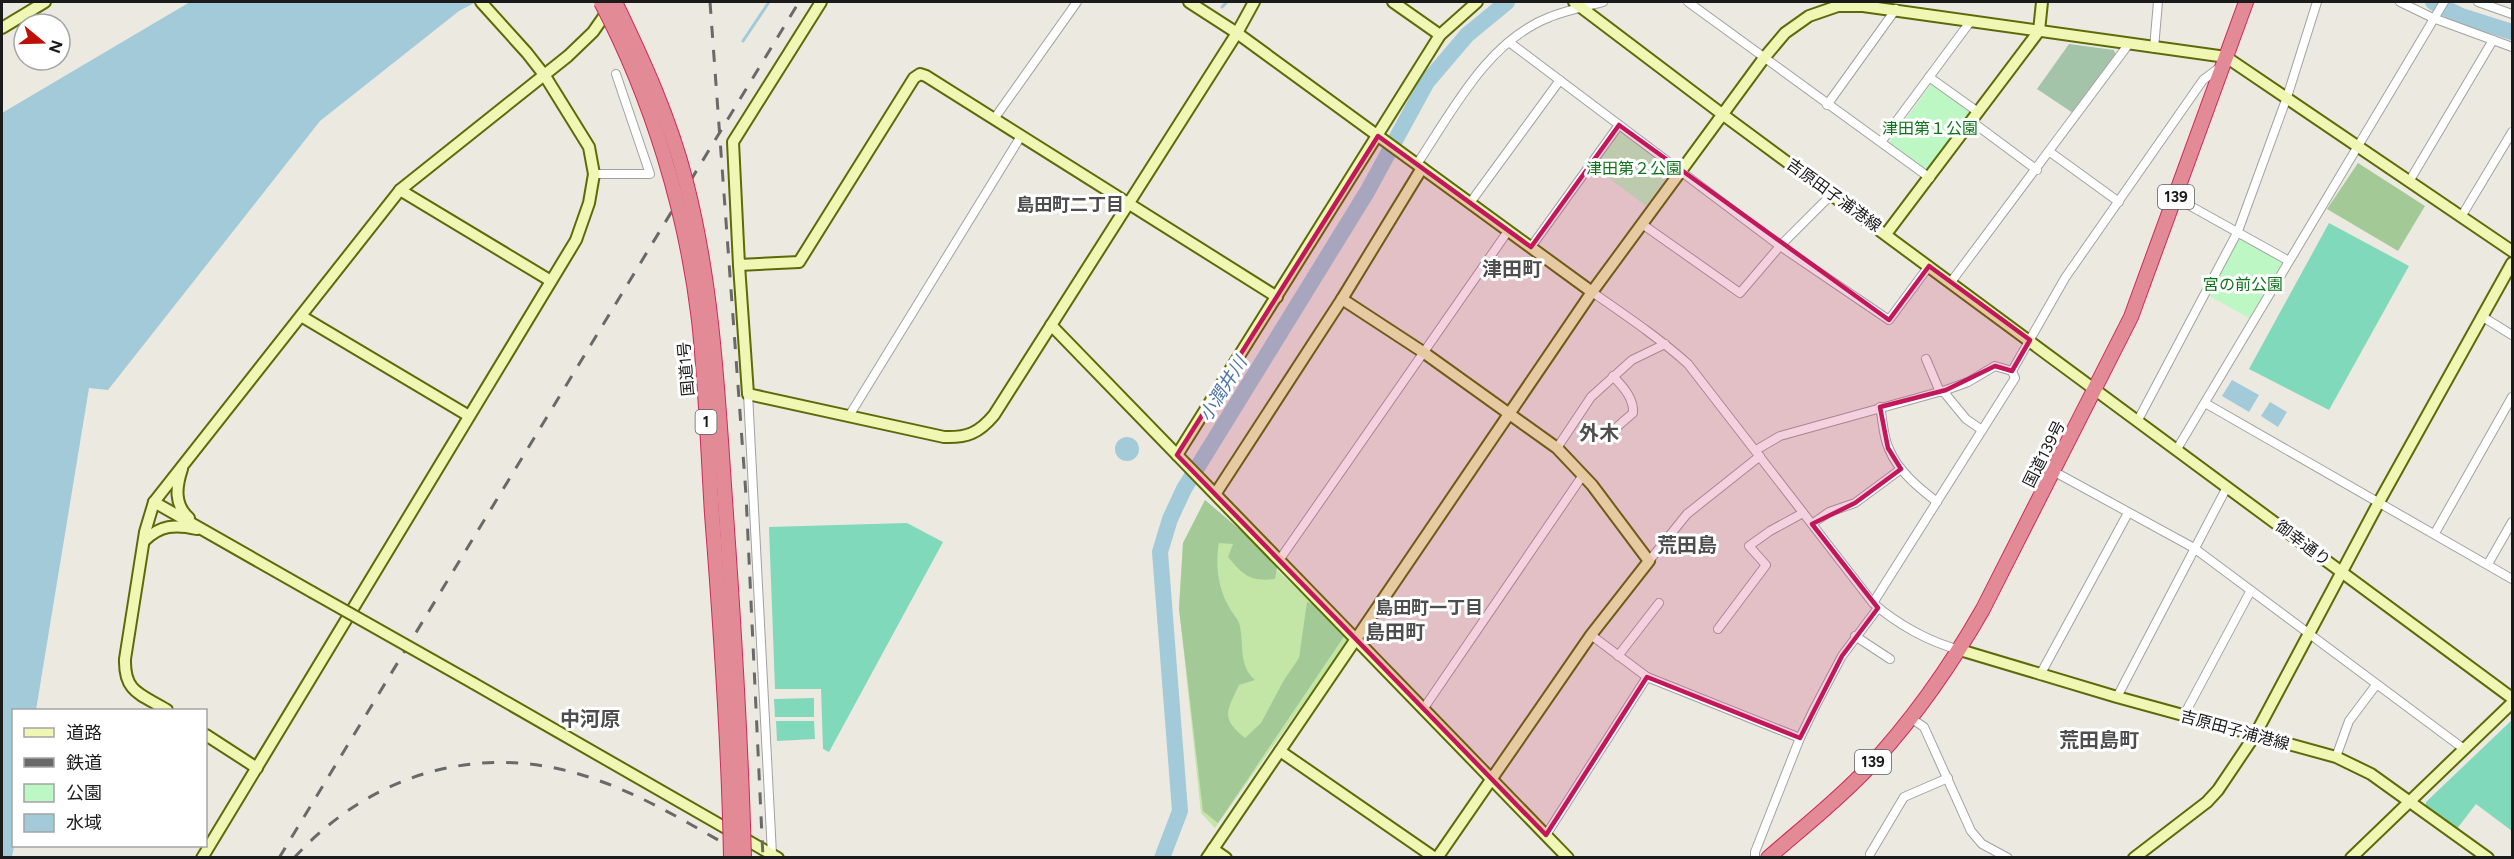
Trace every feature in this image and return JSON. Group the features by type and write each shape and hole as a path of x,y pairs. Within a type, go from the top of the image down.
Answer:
{"highway":[{"name":"国道1号","path":"601,2 646,105 663,155 693,280 703,367 725,703 731,858"},
{"name":"国道1号","path":"615,2 640,54 667,121 701,250 712,326 731,582 744,858"},
{"name":"国道139号","path":"1768,858 1866,770 1912,719 1960,650 2131,317 2246,2"}],"street":[{"path":"2,28 45,2"},
{"path":"163,709 131,688 124,672 144,541 154,502 400,190 545,76 593,32 615,2"},
{"path":"775,856 733,142 821,2"},
{"path":"994,119 1077,2"},
{"path":"1189,2 1237,33 1665,344 1688,364 1876,605 1908,627 1943,646 1960,650"},
{"path":"748,393 944,437 971,435 982,429 994,415 1237,33 1254,2"},
{"path":"1393,2 1440,35"},
{"path":"1180,458 1440,35 1477,2"},
{"path":"1213,491 1341,299 1419,166 1467,89 1488,62 1509,42 1549,17 1577,4 1603,2"},
{"path":"1688,2 1930,178"},
{"path":"1886,234 2039,31 2042,2"},
{"path":"2154,48 2158,2"},
{"path":"2138,420 2238,231 2287,97 2317,2"},
{"path":"2400,2 2433,18 2512,47"},
{"path":"2177,449 2444,2"},
{"path":"2478,2 2512,12"},
{"path":"202,858 576,240 589,203 594,174 589,147 545,76 527,52 483,3"},
{"name":"吉原田子浦港線","path":"1577,4 1722,114 2095,388"},
{"path":"1226,858 1210,853 1592,292 1764,58 1785,33 1809,16 1837,4 1896,9 2225,61 2287,97 2512,251"},
{"path":"1827,105 1896,9"},
{"path":"1881,142 1970,22"},
{"path":"2410,180 2493,40"},
{"path":"1509,42 1780,246 1889,320 1929,266"},
{"path":"1951,282 2037,170 2128,45"},
{"path":"2012,371 2047,305 2065,278 2203,80 2225,61"},
{"path":"594,174 650,174 616,74"},
{"path":"739,265 799,262 914,78 920,74 1277,297"},
{"path":"1929,77 2037,170"},
{"path":"1470,203 1560,80"},
{"path":"1531,247 1619,126"},
{"path":"2462,217 2512,132"},
{"path":"849,416 1021,136"},
{"path":"2049,152 2119,202"},
{"path":"400,190 551,281"},
{"path":"1642,224 1740,293 1780,246 1832,194"},
{"path":"2176,198 2289,261"},
{"path":"1280,559 1508,231"},
{"path":"2134,858 2207,802 2218,790 2255,735 2379,502 2512,263"},
{"path":"1341,299 1423,352 1557,448 1583,475 1649,561"},
{"path":"301,316 469,416"},
{"path":"2483,317 2512,335"},
{"path":"1051,325 1568,858"},
{"path":"1557,448 1591,397 1632,360 1665,344"},
{"path":"1926,359 1942,392 1966,419 1982,430"},
{"path":"1281,751 1436,858 1591,635 1649,561 1687,514 1758,453 1780,436 1942,392 1968,382 1995,366 2012,371"},
{"path":"1755,858 1755,852 1800,738 1842,656 1876,605 2015,378 2012,371"},
{"path":"1613,376 1630,398 1633,407 1633,413 1618,426"},
{"name":"御幸通り","path":"2095,388 2512,698"},
{"path":"2434,533 2512,397"},
{"path":"2205,403 2512,579"},
{"path":"1880,407 1888,448 1901,469 1937,502"},
{"path":"186,461 181,472 177,497 185,514 206,531"},
{"path":"1812,524 1829,512 1856,503 1901,469"},
{"path":"2053,471 2194,548 2250,592 2464,749"},
{"path":"1424,708 1583,475"},
{"path":"2117,697 2227,486"},
{"path":"154,502 775,856"},
{"path":"1718,629 1766,565 1749,546 1770,531 1803,513"},
{"path":"2040,675 2128,513"},
{"path":"2488,564 2512,522"},
{"path":"144,541 156,531 173,526 206,531"},
{"path":"2184,715 2250,592"},
{"path":"1618,656 1659,603"},
{"path":"1591,635 1647,677 1800,738"},
{"path":"1855,636 1890,659"},
{"name":"吉原田子浦港線","path":"1960,650 2117,697 2336,757 2371,774 2488,858"},
{"path":"1545,835 1647,677"},
{"path":"2336,757 2349,721 2376,685"},
{"path":"2351,858 2512,703"},
{"path":"1912,719 1924,727 1971,831 1982,844 2008,858"},
{"path":"207,736 257,768"},
{"path":"1870,854 1904,797 1948,778"},
{"path":"1549,858 1557,847"}],"highlighted area":[{"path":"1619,125 1889,320 1929,266 2030,340 2012,371 1995,366 1946,390 1880,407 1888,448 1901,469 1855,503 1812,524 1878,608 1842,656 1800,738 1647,677 1546,835 1177,455 1378,136 1531,247"}],"green space":[{"path":"2069,44 2114,50 2116,56 2073,113 2037,89"},
{"name":"津田第１公園","path":"1931,84 1972,113 1929,172 1889,143"},
{"name":"津田第２公園","path":"1621,130 1673,169 1646,206 1594,167"},
{"path":"2358,163 2425,206 2398,251 2327,209"},
{"path":"2329,223 2409,266 2329,410 2249,369"},
{"name":"宮の前公園","path":"2239,234 2286,262 2254,321 2208,295"},
{"path":"1205,500 1349,639 1215,828 1201,813 1179,606 1183,543"},
{"path":"1205,500 1278,562 1275,579 1253,578 1243,573 1228,557 1233,544 1219,543 1217,559 1220,584 1225,600 1239,623 1244,660 1249,674 1255,680 1239,685 1231,701 1229,719 1237,731 1245,738 1261,723 1284,680 1299,658 1307,602 1318,606 1345,635 1218,823 1203,811 1179,609 1183,543"},
{"path":"907,523 943,542 829,752 823,749 821,689 775,689 769,527"},
{"path":"814,698 814,717 775,717 774,699"},
{"path":"2512,720 2512,831 2476,804 2456,830 2426,808 2426,802"},
{"path":"776,721 814,721 815,739 777,741"}],"water":[{"path":"190,2 476,2 459,11 320,121 108,390 89,388 36,709 12,709 12,847 14,847 12,857 2,858 2,113"},
{"path":"2232,380 2259,395 2249,412 2222,396"},
{"path":"2270,402 2287,412 2278,427 2261,416"},
{"path":"1127,437 1136,440 1139,449 1136,458 1127,461 1118,458 1115,449 1118,440"}],"waterway":[{"path":"743,41 769,2"},
{"path":"1222,7 1227,2"},
{"name":"小潤井川","path":"1162,858 1180,811 1160,552 1170,519 1184,489 1367,192 1427,82 1467,35 1507,2"},
{"name":"小潤井川","path":"2433,2 2461,16 2512,32"}],"railway":[{"path":"710,2 746,495 763,858"},
{"path":"279,858 799,2"},
{"path":"294,858 326,828 360,803 396,784 435,771 475,764 516,763 558,769 620,789 676,816 750,858"}],"district":[{"name":"島田町二丁目","path":"1070,205"},
{"name":"津田町","path":"1512,269"},
{"name":"外木","path":"1599,433"},
{"name":"荒田島","path":"1687,545"},
{"name":"島田町一丁目","path":"1429,608"},
{"name":"島田町","path":"1395,632"},
{"name":"中河原","path":"590,719"},
{"name":"荒田島町","path":"2099,740"}]}
